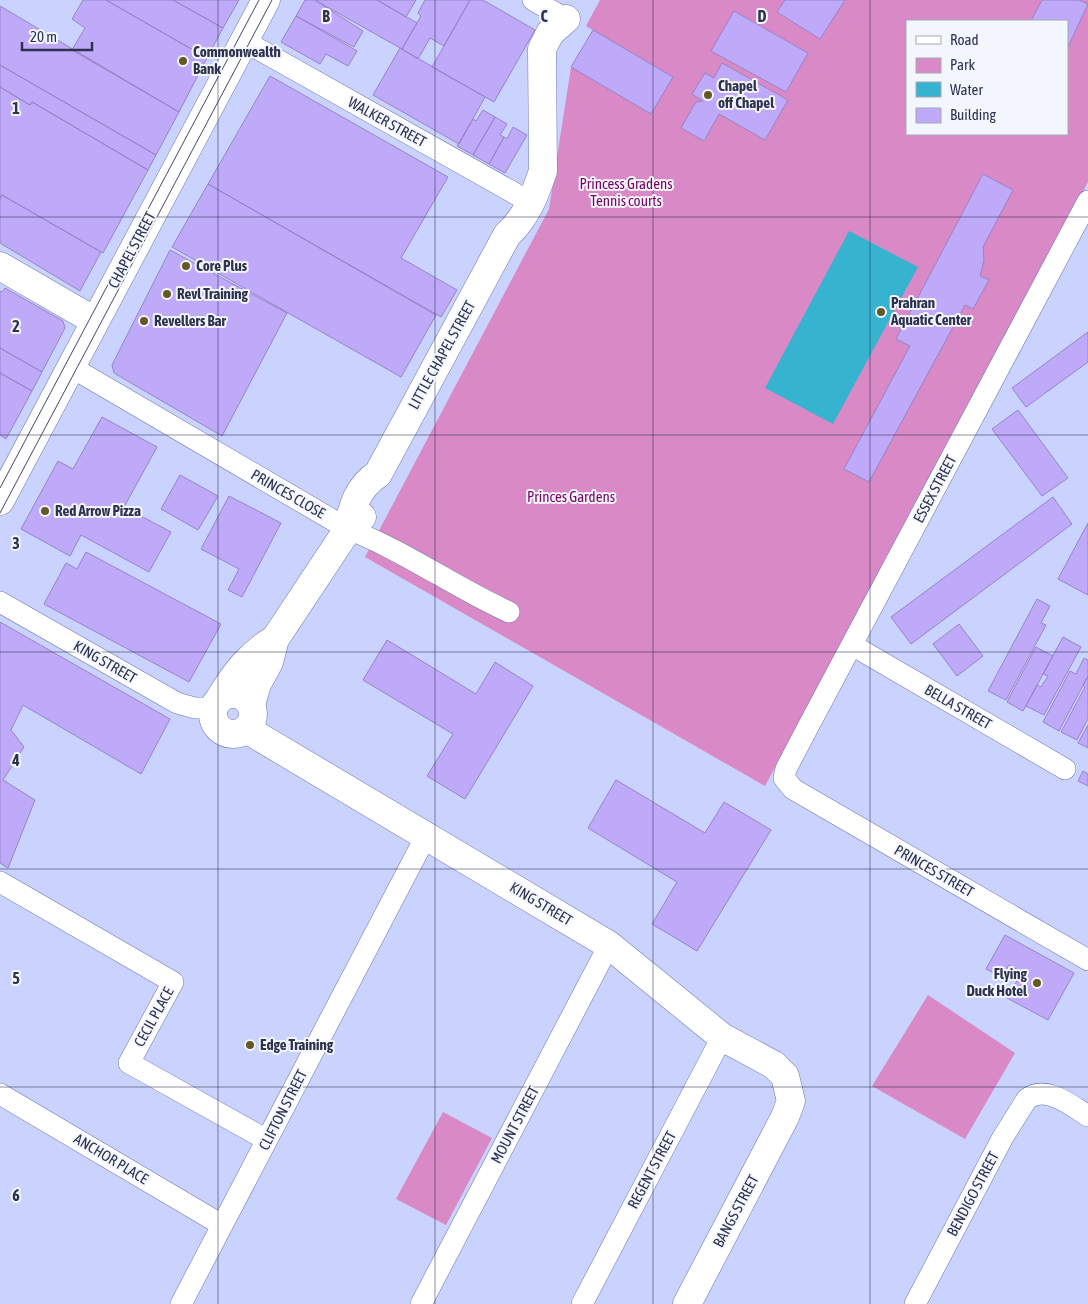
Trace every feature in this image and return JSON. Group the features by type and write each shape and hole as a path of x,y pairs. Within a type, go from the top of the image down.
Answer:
{"street":[{"name":"CHAPEL STREET","path":"0,501 266,0"},
{"path":"533,0 571,10"},
{"name":"LITTLE CHAPEL STREET","path":"248,717 257,684 269,662 275,639 348,529 365,514 379,489 378,474 507,235 520,223 524,198 543,170 542,75 544,64 542,49 550,33 571,10"},
{"name":"WALKER STREET","path":"244,41 524,198"},
{"name":"ESSEX STREET","path":"784,778 786,769 1088,201"},
{"path":"0,266 95,321"},
{"name":"PRINCES CLOSE","path":"71,367 348,529 375,539 485,601 509,612"},
{"name":"KING STREET","path":"0,602 177,703 194,708 217,703"},
{"name":"LITTLE CHAPEL STREET","path":"217,703 233,676 255,651 275,639"},
{"name":"BELLA STREET","path":"852,645 1065,769"},
{"path":"217,703 214,721 222,730 234,734 248,717"},
{"name":"KING STREET","path":"248,717 426,836 609,945 722,1036 774,1065 785,1076 791,1101 785,1117"},
{"name":"PRINCES STREET","path":"784,778 793,789 1088,960"},
{"name":"CLIFTON STREET","path":"181,1304 426,836"},
{"name":"CECIL PLACE","path":"0,882 174,982 129,1062 267,1140"},
{"name":"MOUNT STREET","path":"421,1304 609,945"},
{"name":"REGENT STREET","path":"582,1304 722,1036"},
{"name":"ANCHOR PLACE","path":"0,1094 222,1225"},
{"name":"BENDIGO STREET","path":"915,1304 1019,1109 1031,1096 1042,1094 1058,1098 1088,1116"},
{"name":"BANGS STREET","path":"688,1304 785,1117"}],"green space":[{"name":"Princes Gardens","path":"600,0 1088,0 1088,182 765,786 365,557 549,209 571,67 672,77 586,26"},
{"path":"928,995 1015,1053 965,1139 872,1086"},
{"path":"443,1112 492,1138 446,1225 396,1199"}],"water":[{"path":"849,231 918,267 833,424 765,388"}],"building":[{"path":"83,0 106,0 207,58 179,112 72,50 85,28 72,19"},
{"path":"106,0 173,0 223,28 207,58"},
{"path":"173,0 239,0 223,28"},
{"path":"305,0 315,0 363,31 354,47 296,16"},
{"path":"315,0 377,0 417,23 402,49"},
{"path":"377,0 416,0 406,17"},
{"path":"425,0 470,0 444,46 430,38 418,59 402,49 421,16 418,13"},
{"path":"470,0 483,0 535,30 494,102 432,67"},
{"path":"785,0 845,0 820,39 777,12"},
{"path":"1042,0 1079,0 1088,4 1068,47 1068,20 1032,20"},
{"path":"0,6 179,112 156,155 0,65"},
{"path":"734,11 808,53 786,92 711,51"},
{"path":"296,16 357,51 348,66 326,54 320,64 281,42"},
{"path":"593,30 673,77 651,114 571,67"},
{"path":"400,48 485,97 459,144 373,95"},
{"path":"722,63 788,100 765,140 719,114 704,141 681,128 696,102 703,101 692,94 705,73 714,78"},
{"path":"0,65 156,155 148,170 32,102 30,105 0,87"},
{"path":"270,76 448,177 401,258 457,290 441,317 208,184"},
{"path":"0,87 30,105 32,102 148,170 103,253 2,195 0,199"},
{"path":"483,110 495,117 473,155 457,146 473,119 476,121"},
{"path":"495,117 507,124 500,135 504,137 489,164 473,155"},
{"path":"513,127 527,135 505,173 489,164 504,137 507,139"},
{"path":"983,174 1013,190 983,247 984,260 980,276 989,280 973,309 965,305 869,482 844,469 910,346 896,339"},
{"path":"208,184 436,315 401,377 172,247"},
{"path":"2,195 101,252 80,291 0,243 0,199"},
{"path":"170,250 287,313 222,436 114,373 112,365"},
{"path":"5,288 63,321 65,328 42,372 0,348 0,291 2,292"},
{"path":"1088,332 1088,362 1026,407 1012,388"},
{"path":"0,348 42,372 32,391 0,373"},
{"path":"0,373 32,391 6,439 0,435"},
{"path":"1018,410 1068,478 1042,496 992,429"},
{"path":"102,417 157,447 124,507 171,532 149,572 81,535 70,556 21,529 58,461 73,469"},
{"path":"180,475 218,496 198,530 161,509"},
{"path":"229,496 281,523 242,597 228,590 239,569 201,549"},
{"path":"1053,497 1072,524 911,644 891,617"},
{"path":"1088,523 1088,595 1058,579"},
{"path":"86,552 221,624 189,682 44,604 66,563 77,569"},
{"path":"1037,599 1050,606 1041,623 1046,625 1006,700 988,691"},
{"path":"0,622 170,719 141,774 23,705 11,730 24,747 3,780 35,800 8,868 0,863"},
{"path":"959,624 983,656 957,676 933,644"},
{"path":"1063,637 1081,647 1044,715 1026,706 1037,685 1041,687 1048,676 1043,674"},
{"path":"387,640 476,694 495,662 533,686 465,799 427,776 453,734 363,680"},
{"path":"1036,647 1053,656 1023,711 1007,702"},
{"path":"1084,658 1088,660 1088,676 1059,731 1043,722 1070,671 1076,674"},
{"path":"1088,676 1088,719 1077,740 1061,732 1085,687 1083,685"},
{"path":"1088,725 1088,748 1078,743"},
{"path":"1083,771 1088,774 1088,786 1078,781"},
{"path":"616,780 705,833 724,802 771,830 697,951 652,924 677,882 588,828"},
{"path":"1005,935 1074,973 1048,1020 1007,998 1022,972 1009,965 1002,977 986,969"}],"tram line":[{"path":"0,488 259,0"},
{"path":"0,513 272,0"}],"place":[{"name":"Commonwealth Bank","path":"183,61"},
{"name":"Chapel off Chapel","path":"708,95"},
{"name":"Core Plus","path":"186,266"},
{"name":"Revl Training","path":"167,294"},
{"name":"Prahran Aquatic Center","path":"881,312"},
{"name":"Revellers Bar","path":"144,321"},
{"name":"Red Arrow Pizza","path":"45,511"},
{"name":"Flying Duck Hotel","path":"1037,983"},
{"name":"Edge Training","path":"250,1045"}],"park label":[{"name":"Princess Gradens Tennis courts","path":"626,192"}]}
